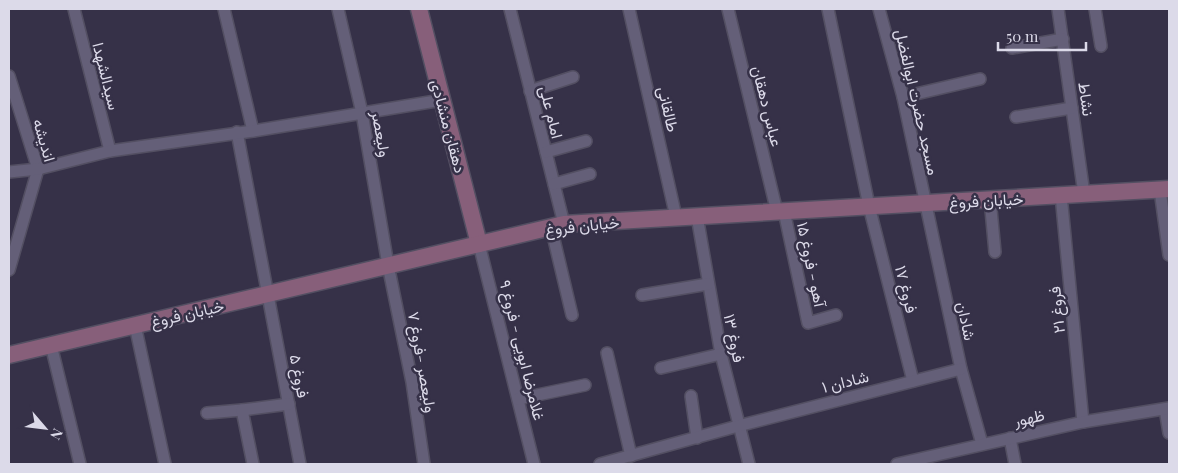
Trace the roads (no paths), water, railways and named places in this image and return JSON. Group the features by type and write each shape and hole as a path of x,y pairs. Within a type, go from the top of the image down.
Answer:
{"street":[{"name":"سیدالشهدا","path":"74,9 110,151"},
{"path":"224,9 253,131"},
{"name":"ولیعصر","path":"338,9 362,113 388,265"},
{"name":"دهقان منشادی","path":"419,9 479,244"},
{"name":"امام علی","path":"510,9 554,184 557,225 572,314"},
{"name":"طالقانی","path":"629,9 676,217"},
{"name":"عباس دهقان","path":"728,9 781,211"},
{"name":"فروغ ۱۷","path":"828,9 869,206 914,381"},
{"name":"مسجد حضرت ابوالفضل","path":"879,9 903,97 925,203"},
{"name":"نشاط","path":"1058,9 1084,194"},
{"path":"1095,9 1100,46"},
{"path":"1012,48 1063,39"},
{"name":"اندیشه","path":"9,76 38,169 9,270"},
{"path":"530,91 573,77"},
{"path":"903,97 980,79"},
{"path":"9,172 38,169 110,151 253,131 442,100"},
{"path":"1016,117 1072,108"},
{"name":"فروغ ۵","path":"237,132 300,464"},
{"path":"546,152 586,141"},
{"path":"554,184 590,174"},
{"path":"1165,189 1169,255"},
{"name":"خیابان فروغ","path":"9,355 557,225 1165,189"},
{"name":"فروغ ۲۱","path":"1061,195 1083,422"},
{"path":"990,199 994,252"},
{"name":"شادان","path":"925,203 961,369 982,444"},
{"name":"آهو - فروغ ۱۵","path":"781,211 808,323 836,315"},
{"name":"فروغ ۱۳","path":"697,216 721,354 749,464"},
{"name":"غلامرضا ابویی - فروغ ۹","path":"479,244 534,464"},
{"name":"ولیعصر -فروغ ۷","path":"388,265 412,382 424,464"},
{"path":"642,295 708,284"},
{"path":"134,325 165,464"},
{"path":"51,345 80,464"},
{"path":"607,353 632,456"},
{"path":"661,368 721,354"},
{"name":"شادان ۱","path":"600,464 738,426 961,369"},
{"path":"518,399 585,385"},
{"path":"691,396 697,438"},
{"path":"207,413 289,404"},
{"path":"1167,409 1169,433"},
{"name":"ظهور","path":"897,464 1083,422 1167,409"},
{"path":"242,410 253,464"},
{"path":"1010,438 1015,464"}]}
